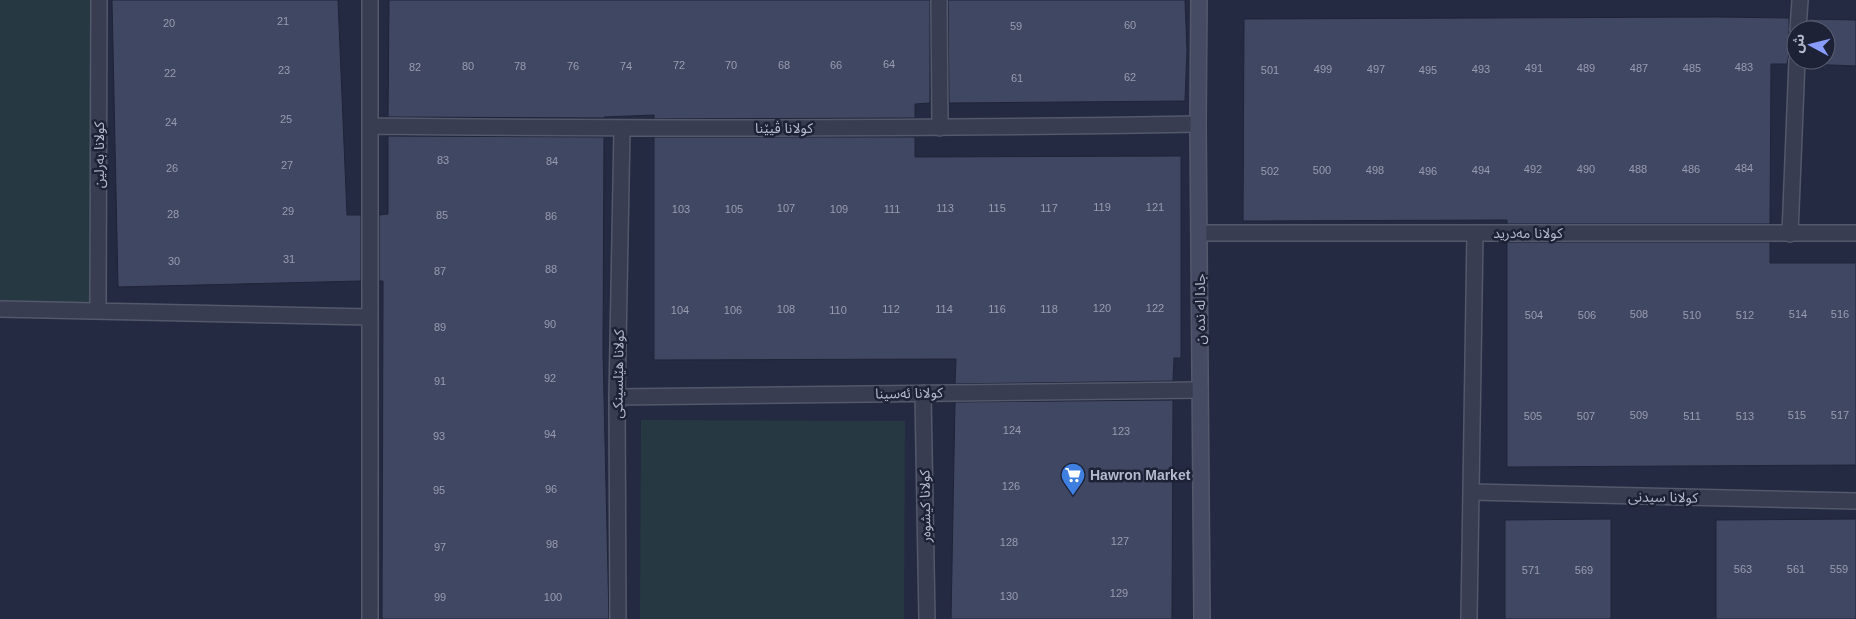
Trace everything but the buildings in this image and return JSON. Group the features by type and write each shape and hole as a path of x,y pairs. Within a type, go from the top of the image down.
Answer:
{"street":[{"name":"كولانا بەرلین","path":"98,310 99,0"},
{"path":"370,0 370,619"},
{"path":"939,0 940,128"},
{"name":"جادا له نده ن","path":"1199,0 1198,124 1202,619"},
{"path":"1799,20 1800,0"},
{"path":"1790,234 1797,70"},
{"name":"كولانا ڤیێنا","path":"371,126 622,129 940,128 1198,124"},
{"name":"كولانا ھێلسینکی","path":"618,619 617,397 622,129"},
{"path":"1469,619 1475,232"},
{"name":"كولانا مه‌درید","path":"1200,233 1856,233"},
{"path":"0,308 369,317"},
{"name":"كولانا ئەسینا","path":"617,397 1200,390"},
{"name":"كولانا كیشوه‌ر","path":"923,393 927,619"},
{"name":"كولانا سيدنى","path":"1471,492 1856,501"}],"shaded area":[{"path":"0,0 99,0 98,310 0,305"},
{"path":"641,420 905,421 904,619 640,619"}],"place":[{"name":"Hawron Market","path":"1073,496"}]}
